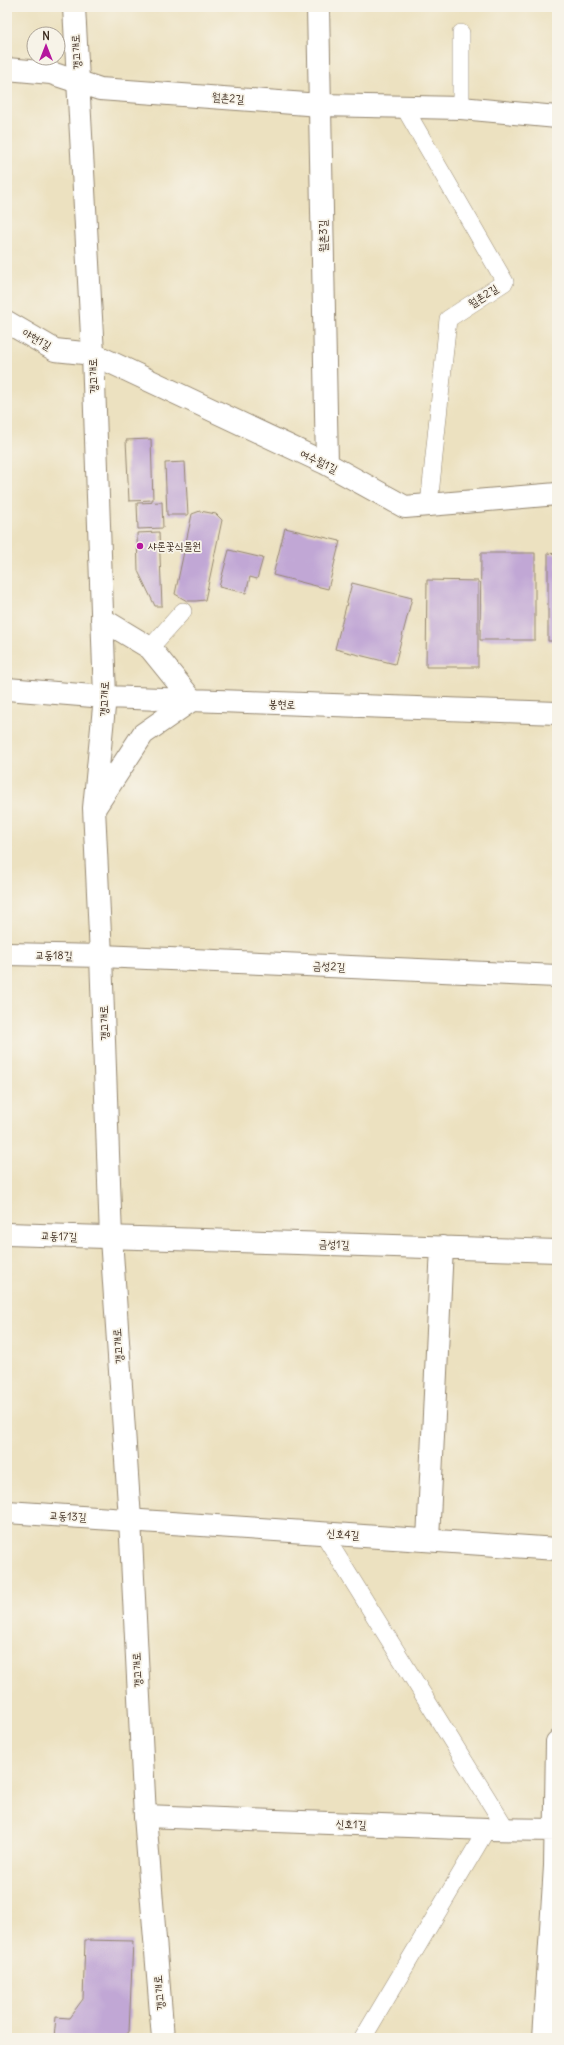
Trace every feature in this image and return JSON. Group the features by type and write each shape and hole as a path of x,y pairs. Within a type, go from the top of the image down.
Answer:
{"street":[{"name":"갱고개로","path":"74,7 93,354 105,697 94,808 111,1238 130,1519 145,1816 163,2038"},
{"name":"월촌3길","path":"318,7 327,464"},
{"name":"월촌2길","path":"7,69 51,73 100,89 320,105 462,108 557,117"},
{"name":"야현1길","path":"7,322 55,350 93,354"},
{"name":"여수월1길","path":"93,354 327,464 405,507 557,494"},
{"path":"94,808 143,734 192,700 150,648 102,619"},
{"name":"봉현로","path":"7,689 105,697 557,713"},
{"name":"교동18길","path":"7,954 101,956"},
{"name":"금성2길","path":"101,956 557,976"},
{"name":"교동17길","path":"7,1234 111,1238"},
{"name":"금성1길","path":"111,1238 557,1251"},
{"path":"428,1540 442,1247"},
{"name":"교동13길","path":"7,1512 130,1519"},
{"name":"신호4길","path":"130,1519 557,1549"},
{"path":"544,2038 556,1866 557,1742"},
{"name":"신호1길","path":"145,1816 497,1829 556,1829"}],"lane":[{"path":"461,33 462,108"},
{"name":"월촌2길","path":"404,107 505,282 448,319 429,505"},
{"path":"150,648 183,611"},
{"path":"323,1533 497,1829 363,2038"}],"building":[{"path":"151,439 153,500 129,501 126,440"},
{"path":"185,462 188,515 167,515 165,463"},
{"path":"162,502 163,528 138,529 137,503"},
{"path":"200,511 216,514 222,520 205,600 187,601 175,594 192,514"},
{"path":"285,528 340,541 328,589 273,575"},
{"path":"159,532 162,606 155,606 138,571 137,533"},
{"path":"229,550 263,558 257,579 250,577 246,593 219,587"},
{"path":"481,553 535,553 535,640 480,640"},
{"path":"548,553 557,554 557,641 548,641"},
{"path":"427,580 478,581 478,667 426,667"},
{"path":"352,583 412,598 395,664 335,649"},
{"path":"85,1940 133,1941 129,2032 121,2038 54,2038 56,2017 69,2018 83,1999"}],"place":[{"name":"샤론꽃식물원","path":"140,546"}]}
